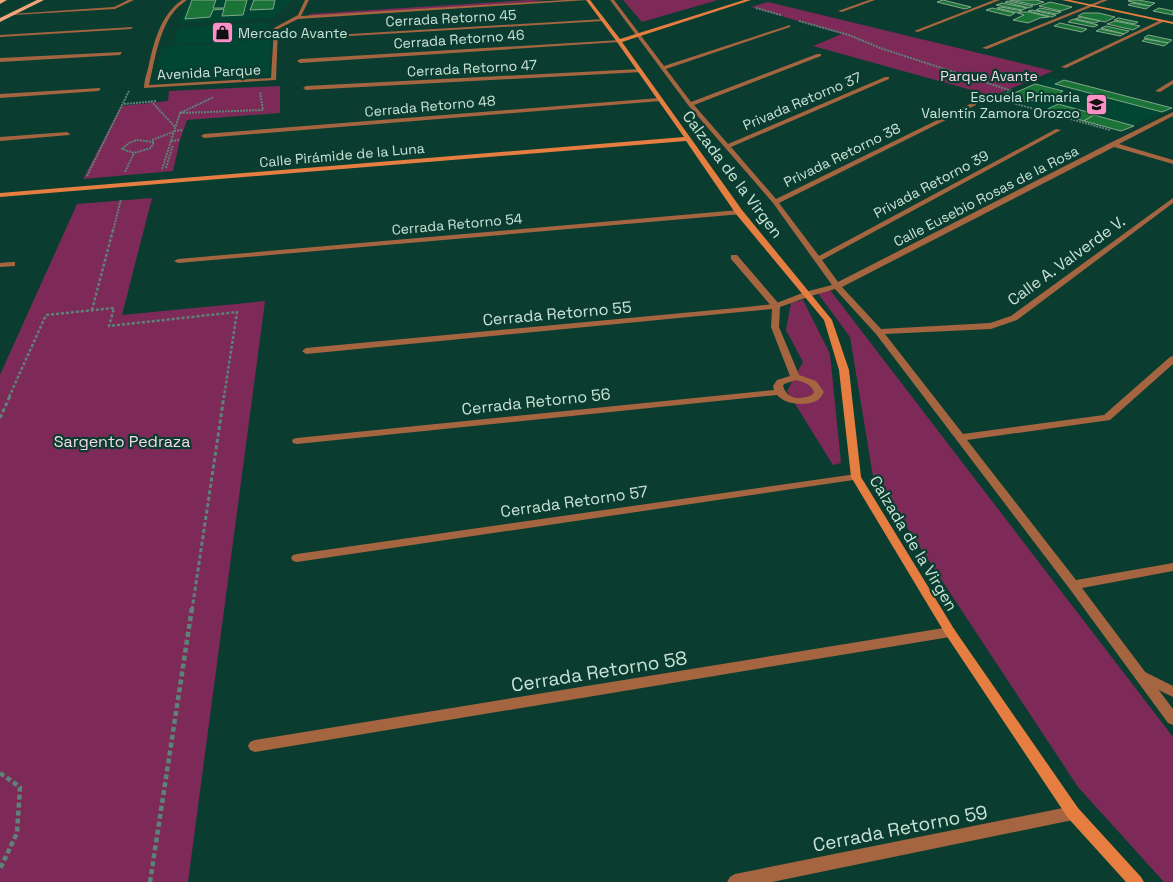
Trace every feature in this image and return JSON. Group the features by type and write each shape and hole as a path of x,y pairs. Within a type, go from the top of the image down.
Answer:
{"main road":[{"path":"0,2 4,0"},
{"path":"0,20 41,0"},
{"name":"Calzada de la Virgen","path":"587,0 619,41 739,212 828,320 844,370 856,477 950,632 1073,813 1136,882"},
{"path":"619,41 749,0"},
{"path":"1064,0 1173,23"},
{"name":"Calle Pirámide de la Luna","path":"0,195 157,184 687,138"}],"street":[{"path":"13,14 115,8 132,0"},
{"name":"Avenida Parque","path":"185,0 179,2 162,28 146,87 274,79 276,28 299,18"},
{"path":"299,18 304,13 307,0"},
{"path":"304,13 499,0"},
{"path":"299,18 587,0"},
{"name":"Calzada de la Virgen","path":"612,0 690,104 775,202 836,286 879,332 1173,719"},
{"path":"840,11 873,0"},
{"path":"916,31 998,0"},
{"path":"985,48 1106,0"},
{"name":"Cerrada Retorno 45","path":"300,38 603,20"},
{"path":"1064,67 1163,21"},
{"path":"663,68 788,26"},
{"path":"0,36 131,28"},
{"name":"Cerrada Retorno 46","path":"300,61 619,41"},
{"path":"0,60 120,53"},
{"path":"690,104 818,55"},
{"name":"Cerrada Retorno 47","path":"306,88 640,71"},
{"name":"Privada Retorno 37","path":"726,147 887,78"},
{"path":"1158,91 1173,82"},
{"path":"0,96 98,89"},
{"name":"Cerrada Retorno 48","path":"204,136 659,100"},
{"name":"Privada Retorno 38","path":"775,202 974,104"},
{"name":"Calle Eusebio Rosas de la Rosa","path":"808,294 836,286 1173,114"},
{"name":"Privada Retorno 39","path":"817,260 1058,130"},
{"path":"0,139 67,134"},
{"path":"1112,144 1173,162"},
{"name":"Calle A. Valverde V.","path":"879,332 991,326 1014,318 1173,200"},
{"name":"Cerrada Retorno 54","path":"178,260 739,212"},
{"path":"734,257 776,306 775,327 795,377"},
{"path":"0,265 12,264"},
{"name":"Cerrada Retorno 55","path":"306,350 747,310 776,306 808,294"},
{"path":"960,438 1107,418 1173,358"},
{"path":"795,377 812,382 818,387 819,392 816,397 801,402 792,400 778,392 780,382 795,377"},
{"name":"Cerrada Retorno 56","path":"297,441 778,392"},
{"name":"Cerrada Retorno 57","path":"297,558 856,477"},
{"path":"1073,585 1173,567"},
{"name":"Cerrada Retorno 58","path":"255,746 950,632"},
{"path":"1138,673 1173,692"},
{"name":"Cerrada Retorno 59","path":"734,882 1073,813"}],"path":[{"path":"738,3 785,16"},
{"path":"794,19 849,35 880,48 1012,91 995,98 1131,136"},
{"path":"180,113 263,110 258,80"},
{"path":"86,178 129,91"},
{"path":"157,184 180,113 220,94"},
{"path":"151,101 175,128"},
{"path":"151,140 154,142 154,145 151,148 134,153 122,148 133,141 151,140 183,130"},
{"path":"171,141 180,140"},
{"path":"164,173 174,145"},
{"path":"92,310 121,186 134,153"},
{"path":"166,155 170,154"},
{"path":"0,418 46,315 114,308 109,326 237,312 150,882"},
{"path":"0,774 20,788 17,833 0,870"}],"shaded area":[{"path":"191,0 292,0 274,18 178,23 188,2"},
{"name":"Mercado Avante","path":"268,22 266,39 173,45 179,28"},
{"path":"271,39 269,76 153,83 162,47"},
{"name":"Escuela Primaria Valentín Zamora Orozco","path":"1051,77 1172,108 1121,131 1003,98"}],"green space":[{"path":"529,0 548,1 310,16 309,14"},
{"path":"623,0 718,0 642,22"},
{"name":"Parque Avante","path":"768,2 1053,71 993,96 813,46 842,34 751,7"},
{"path":"280,86 280,113 187,120 173,171 83,179 121,106 168,101 169,91"},
{"name":"Sargento Pedraza","path":"152,198 122,315 265,301 188,882 0,882 0,375 77,204"},
{"path":"830,290 1173,737 1173,882 1164,882 1078,787 873,476 850,337 817,292"},
{"path":"803,300 830,354 841,463 833,465 787,391 803,362 786,330 791,303"}],"building":[{"path":"192,0 216,0 213,8 224,8 226,0 247,0 243,15 222,16 224,9 213,10 210,17 185,19"},
{"path":"254,0 275,0 273,9 250,10"},
{"path":"943,0 971,7 965,9 937,2"},
{"path":"1010,0 1036,0 1044,2 1035,5"},
{"path":"1128,1 1155,3 1150,6"},
{"path":"1005,2 1033,6 1029,8"},
{"path":"1050,2 1072,7 1061,11 1039,6"},
{"path":"1002,3 1027,8 1022,10 996,5"},
{"path":"1132,3 1150,6 1146,9 1128,5"},
{"path":"992,8 1015,13 1010,16 986,10"},
{"path":"997,8 1022,11 1018,13"},
{"path":"1040,8 1061,12 1056,14 1036,10"},
{"path":"1159,8 1173,11 1173,15 1153,11"},
{"path":"1032,10 1056,15 1052,17 1028,11"},
{"path":"1018,13 1049,17 1040,18 1028,23 1013,20 1024,15"},
{"path":"1083,13 1099,13 1115,17 1105,22 1078,16"},
{"path":"1080,17 1100,21 1095,23 1075,19"},
{"path":"1118,18 1138,22 1135,24 1114,20"},
{"path":"1073,19 1098,25 1094,27 1068,22"},
{"path":"1115,21 1140,26 1133,30 1107,24"},
{"path":"1060,23 1087,29 1082,32 1054,26"},
{"path":"1106,26 1129,31 1124,34 1101,28"},
{"path":"1100,29 1124,34 1120,36 1096,31"},
{"path":"1148,35 1172,40 1168,43 1144,38"},
{"path":"1145,39 1168,43 1164,46 1142,41"},
{"path":"1064,80 1172,108 1162,112 1055,84"},
{"path":"1035,84 1063,91 1044,102 1028,100 1021,103 1003,98"},
{"path":"1058,104 1095,114 1084,121 1046,110"},
{"path":"1094,115 1134,126 1121,131 1084,121"}],"place":[{"name":"Mercado Avante","path":"222,33"},
{"name":"Escuela Primaria Valentín Zamora Orozco","path":"1096,105"}]}
